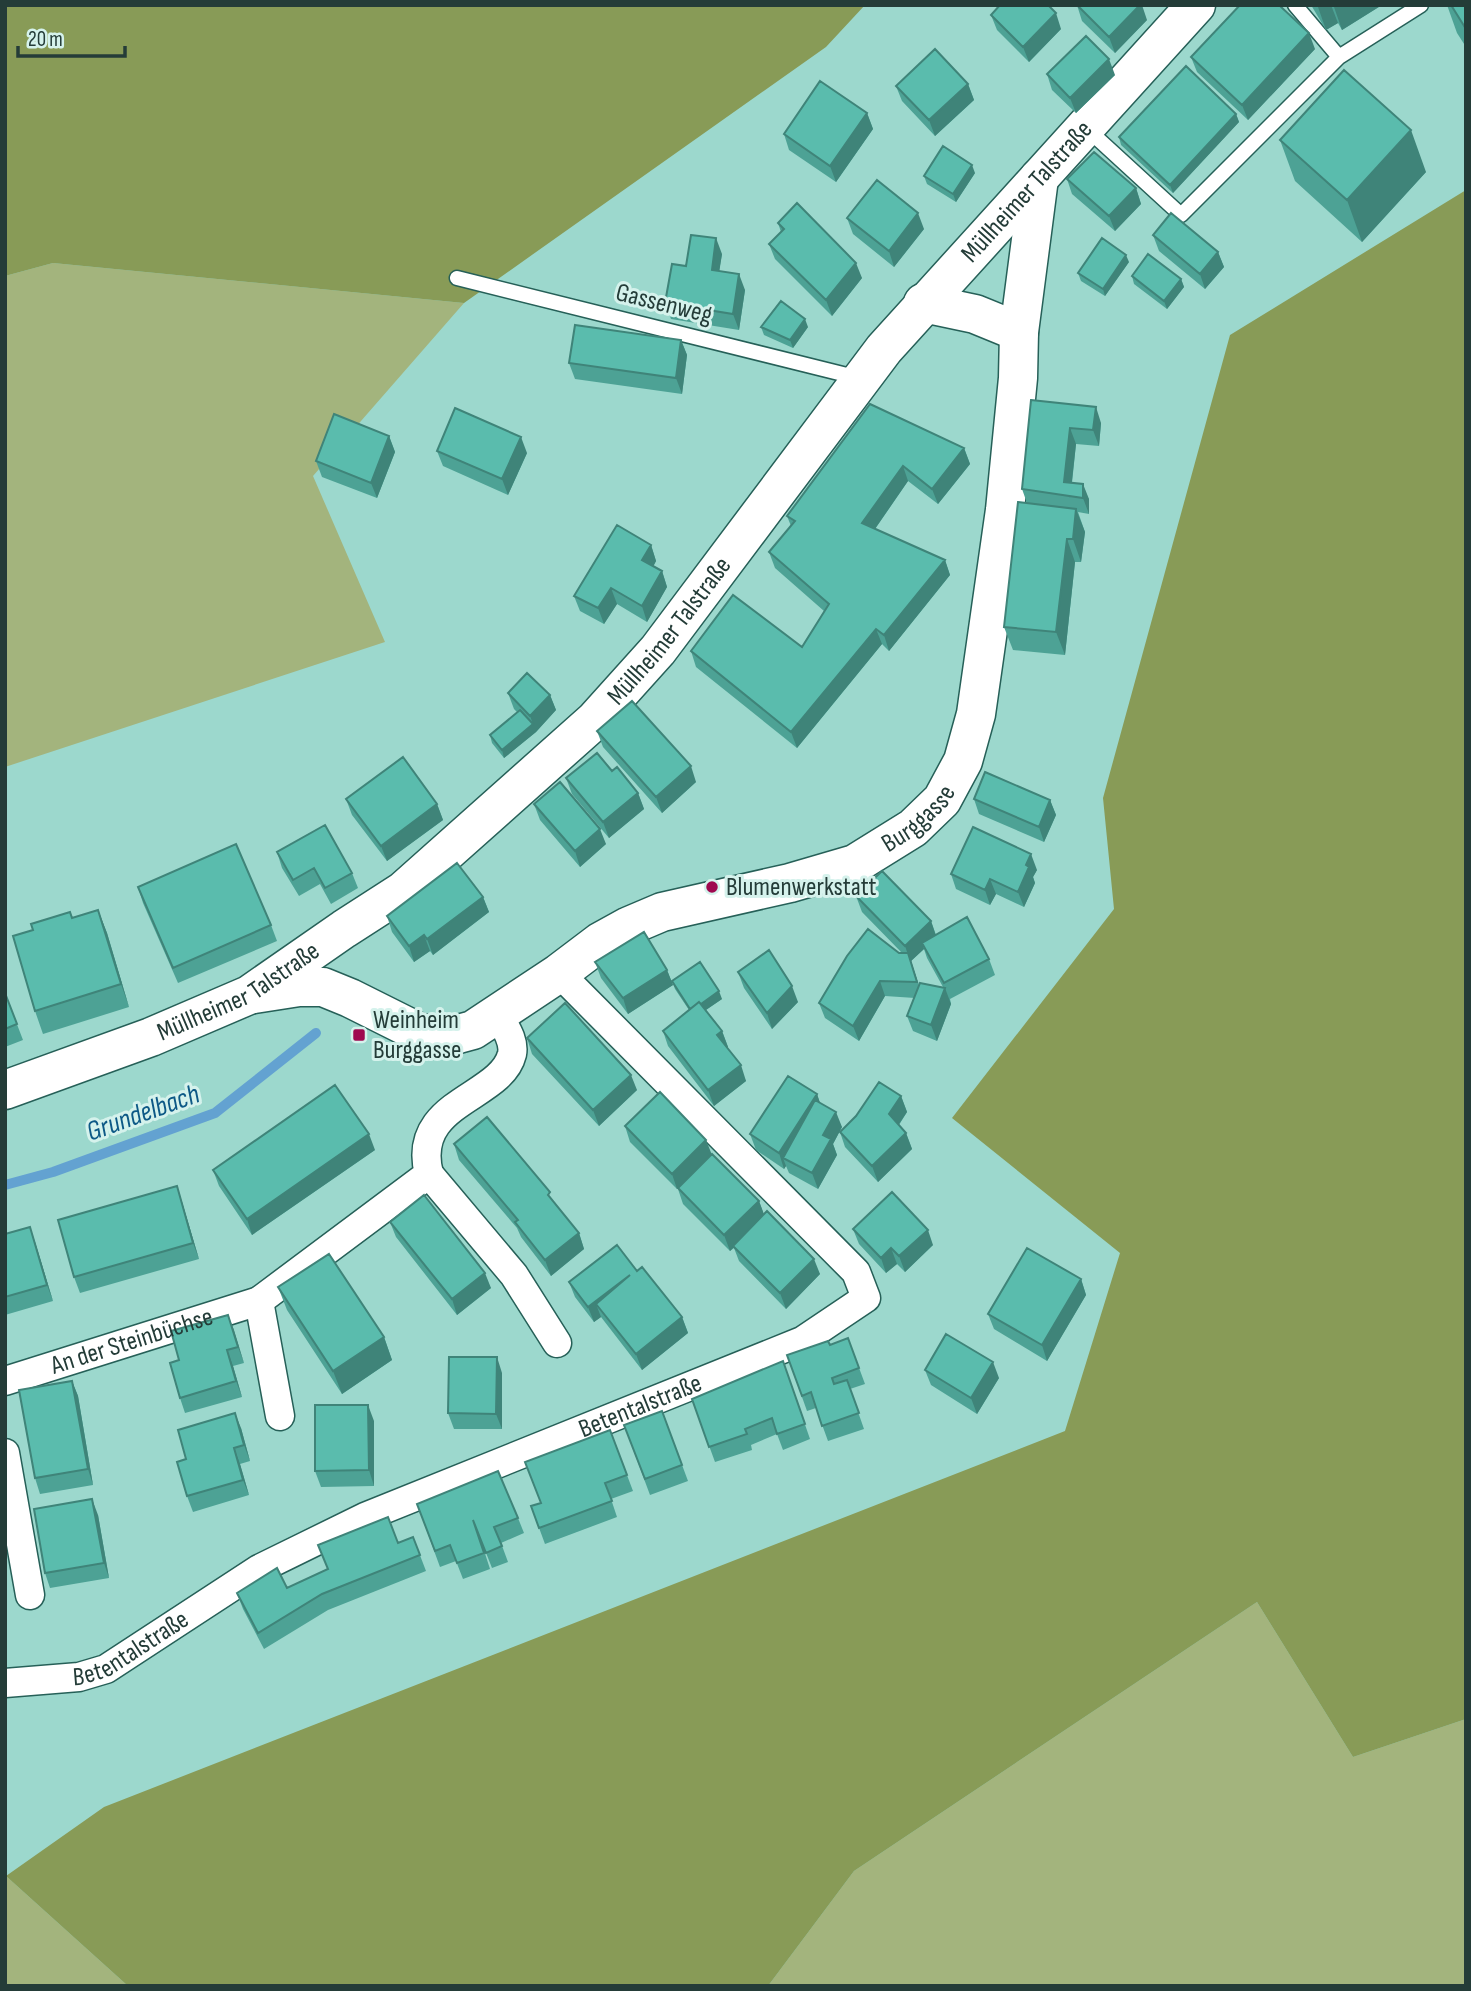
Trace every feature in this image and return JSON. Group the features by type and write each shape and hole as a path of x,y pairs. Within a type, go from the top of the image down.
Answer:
{"main road":[{"name":"Müllheimer Talstraße","path":"5,1090 151,1037 249,995 403,891 595,720 658,650 860,378 923,303 1196,5"},
{"name":"Burggasse","path":"249,995 299,986 323,987 420,1033 451,1036 473,1030 600,942 629,926 662,912 790,883 855,864 913,828 942,800 964,761 976,714 1005,510 1018,377 1019,332 1039,178"},
{"path":"923,303 975,314 1019,332"},
{"path":"344,929 340,956 350,998"}],"street":[{"name":"Betentalstraße","path":"5,1683 79,1677 106,1669 259,1569 365,1517 802,1341 866,1298 856,1272 559,972"},
{"path":"498,1014 512,1044 512,1054 506,1067 456,1105 433,1131 425,1157 429,1174 514,1275 557,1343"},
{"name":"An der Steinbüchse","path":"5,1381 259,1301 429,1174"},
{"path":"259,1301 280,1416"},
{"path":"5,1453 30,1595"}],"lane":[{"path":"1295,5 1339,57"},
{"path":"1084,127 1181,215 1339,57 1421,5"},
{"name":"Gassenweg","path":"457,278 860,378"}],"green space":[{"path":"5,5 865,5 826,47 464,303 53,263 5,276"},
{"path":"1466,190 1466,1719 1353,1757 1257,1602 854,1871 768,1986 128,1986 6,1876 104,1807 1065,1431 1120,1253 952,1118 1114,909 1103,798 1230,335"},
{"path":"53,263 464,303 313,476 385,642 5,767 5,276"},
{"path":"1257,1602 1353,1757 1466,1719 1466,1986 768,1986 854,1871"},
{"path":"6,1876 128,1986 5,1986"}],"building":[{"path":"1000,5 1048,5 1056,13 1023,47 991,15"},
{"path":"1077,5 1140,5 1109,37"},
{"path":"1240,5 1279,5 1309,33 1242,105 1191,57"},
{"path":"1451,5 1466,5 1466,29"},
{"path":"1086,36 1109,59 1070,98 1047,74"},
{"path":"935,49 968,84 929,120 896,86"},
{"path":"1186,66 1236,114 1170,185 1119,137"},
{"path":"1344,70 1411,130 1347,200 1280,140"},
{"path":"820,81 867,113 830,166 784,134"},
{"path":"943,146 972,165 953,194 924,176"},
{"path":"1094,152 1136,188 1109,216 1067,179"},
{"path":"877,180 918,213 889,251 847,218"},
{"path":"797,203 856,263 826,300 769,244 784,229 778,223"},
{"path":"1171,213 1218,252 1200,274 1153,235"},
{"path":"691,235 716,238 712,270 739,274 733,314 665,303 672,264 686,266"},
{"path":"1102,238 1126,255 1103,289 1078,273"},
{"path":"1148,254 1181,279 1164,301 1132,276"},
{"path":"781,301 805,319 790,340 761,327"},
{"path":"575,325 681,340 676,378 569,363"},
{"path":"1031,400 1096,407 1093,430 1070,428 1064,482 1083,484 1083,498 1022,489"},
{"path":"870,404 964,448 932,489 903,466 862,523 945,560 884,635 876,629 791,732 691,651 733,595 802,647 829,604 769,552 795,521 787,516"},
{"path":"455,408 521,437 502,479 437,451"},
{"path":"334,414 389,436 371,483 316,461"},
{"path":"1018,502 1076,509 1073,539 1067,539 1056,632 1004,627"},
{"path":"617,525 651,545 642,560 662,571 642,606 611,588 598,608 574,596"},
{"path":"527,673 550,695 530,716 508,693"},
{"path":"632,701 691,766 656,797 597,731"},
{"path":"520,710 533,724 502,750 490,735"},
{"path":"597,753 612,771 617,767 638,793 603,822 566,778"},
{"path":"403,757 437,804 381,846 346,799"},
{"path":"985,772 1050,800 1039,827 974,799"},
{"path":"560,782 600,829 575,851 534,804"},
{"path":"325,825 352,873 325,888 314,868 293,880 277,852"},
{"path":"973,827 1031,854 1026,865 1029,867 1018,892 990,879 985,890 951,874"},
{"path":"236,844 271,925 173,968 138,887"},
{"path":"457,863 483,897 427,939 424,935 409,946 387,916"},
{"path":"882,871 931,921 905,946 856,896"},
{"path":"98,910 121,984 35,1011 13,936 33,930 31,924 70,912 72,918"},
{"path":"967,917 989,959 944,983 922,943"},
{"path":"868,929 899,953 908,953 917,982 880,981 853,1026 819,1003 847,956"},
{"path":"644,932 667,970 623,998 595,962"},
{"path":"769,950 792,986 767,1013 738,972"},
{"path":"700,962 719,991 690,1009 672,981"},
{"path":"920,983 945,988 931,1025 907,1016"},
{"path":"5,993 17,1024 5,1029"},
{"path":"699,1002 722,1031 717,1035 741,1065 708,1090 663,1031"},
{"path":"565,1003 631,1075 593,1110 527,1038"},
{"path":"788,1076 817,1094 779,1153 750,1134"},
{"path":"879,1082 901,1096 889,1114 906,1133 872,1166 840,1132 856,1116"},
{"path":"335,1085 369,1134 247,1219 213,1170"},
{"path":"660,1092 706,1140 672,1174 625,1126"},
{"path":"815,1100 836,1112 823,1135 831,1139 812,1173 783,1158"},
{"path":"487,1117 550,1192 548,1195 579,1233 545,1260 515,1222 518,1220 454,1144"},
{"path":"712,1154 759,1201 724,1235 678,1188"},
{"path":"177,1186 193,1243 74,1277 58,1220"},
{"path":"892,1192 928,1230 899,1256 891,1248 881,1258 853,1229"},
{"path":"424,1195 485,1273 452,1299 390,1222"},
{"path":"767,1211 814,1259 780,1293 733,1246"},
{"path":"30,1227 47,1285 5,1297 5,1234"},
{"path":"617,1245 637,1271 642,1267 682,1317 636,1354 596,1304 630,1275 588,1307 569,1282"},
{"path":"1027,1248 1081,1279 1042,1345 988,1314"},
{"path":"329,1254 384,1337 333,1371 278,1287"},
{"path":"228,1315 238,1347 227,1350 236,1381 180,1398 170,1363 179,1360 171,1331"},
{"path":"946,1334 993,1362 971,1398 925,1370"},
{"path":"848,1338 859,1368 832,1378 834,1384 847,1380 859,1413 822,1426 811,1392 802,1396 787,1355 828,1341 830,1345"},
{"path":"449,1357 497,1357 496,1414 448,1413"},
{"path":"783,1361 805,1424 777,1434 772,1418 745,1429 747,1434 709,1447 692,1399"},
{"path":"72,1381 88,1469 35,1478 19,1390"},
{"path":"315,1405 368,1405 369,1470 315,1471"},
{"path":"662,1411 682,1465 645,1479 624,1425"},
{"path":"235,1413 244,1445 234,1448 243,1480 187,1496 177,1462 186,1459 178,1430"},
{"path":"610,1430 627,1475 605,1483 612,1501 539,1528 531,1506 541,1503 525,1462"},
{"path":"498,1471 518,1518 494,1527 502,1546 486,1553 473,1520 484,1553 457,1563 450,1545 435,1551 417,1504"},
{"path":"92,1499 104,1563 45,1573 34,1509"},
{"path":"388,1517 398,1543 413,1537 420,1555 322,1594 258,1633 237,1593 277,1568 287,1588 328,1569 318,1545"}],"waterway":[{"name":"Grundelbach","path":"5,1185 53,1172 215,1113 316,1033"}],"place":[{"name":"Blumenwerkstatt","path":"712,887"},
{"name":"Weinheim Burggasse","path":"359,1035"}]}
